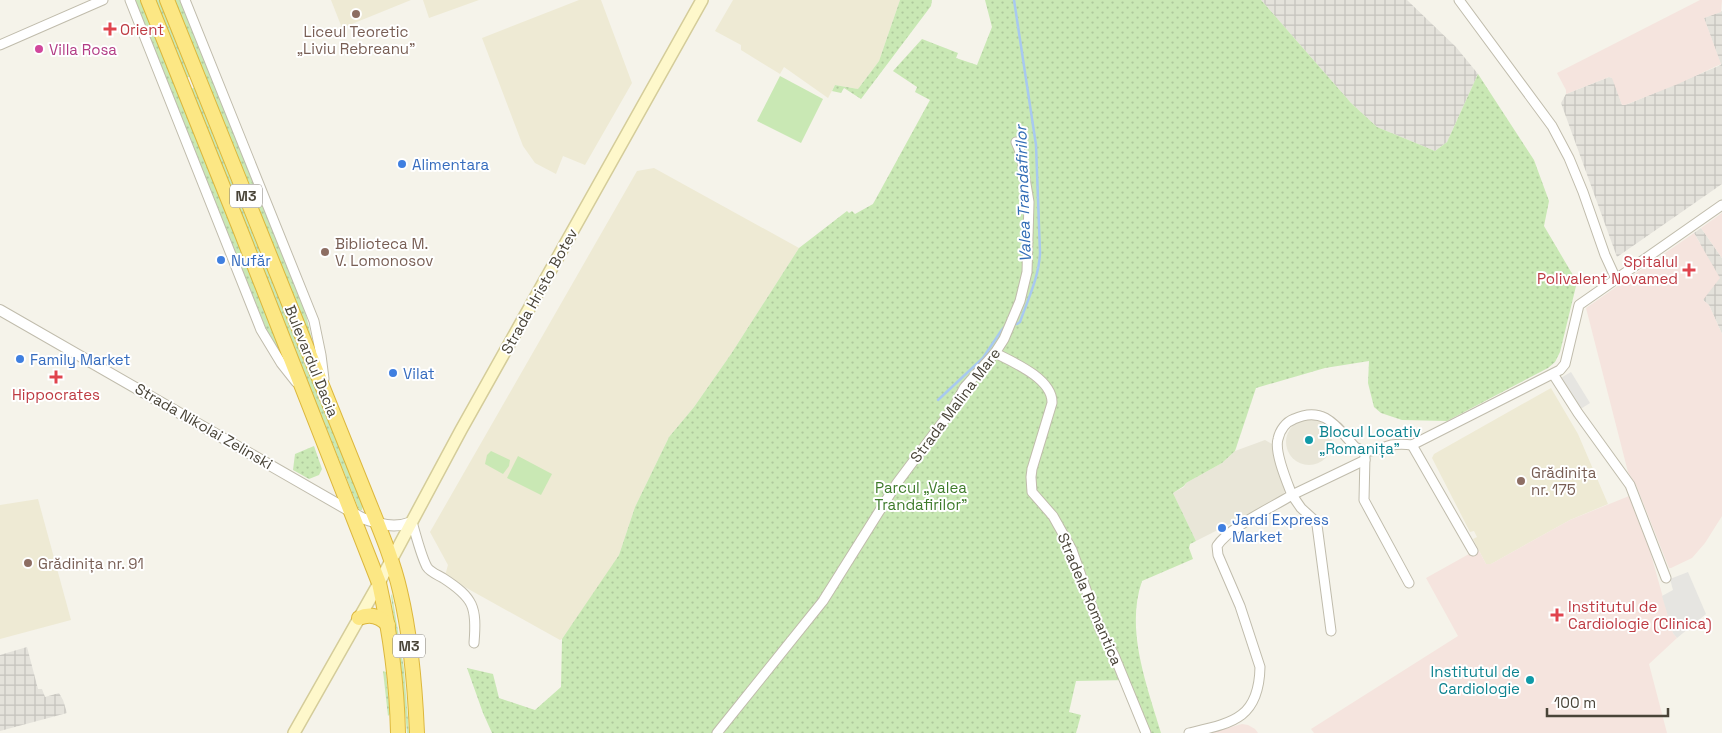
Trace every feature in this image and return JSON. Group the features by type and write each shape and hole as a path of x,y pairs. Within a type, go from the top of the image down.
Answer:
{"highway":[{"name":"Bulevardul Dacia","path":"148,0 379,583 388,625 395,679 398,733"},
{"name":"Bulevardul Dacia","path":"167,0 391,561 400,593 410,650 417,733"},
{"path":"182,84 198,78"},
{"path":"359,618 375,616 388,625"}],"main road":[{"name":"Strada Hristo Botev","path":"294,733 702,0"}],"street":[{"path":"0,45 103,0"},
{"name":"Bulevardul Dacia","path":"130,0 261,330 281,363 302,390"},
{"path":"185,0 314,321 321,355 325,392"},
{"path":"1459,0 1552,126 1569,158 1605,255 1616,278"},
{"name":"Strada Malina Mare","path":"717,733 823,602 897,483 954,407 964,388 995,353 1010,326 1020,301 1027,272 1029,202 1021,154 1016,142"},
{"path":"1189,733 1236,720 1245,713 1255,694 1260,675 1260,667 1240,606 1218,555 1217,546 1224,538 1241,525 1370,452 1393,445 1412,445 1560,370 1565,364 1579,305 1722,205"},
{"name":"Strada Nikolai Zelinski","path":"0,310 291,476 350,512 377,524 402,526 412,522"},
{"name":"Stradela Romantica","path":"995,353 1018,364 1042,382 1050,392 1052,403 1032,469 1032,492 1053,516 1072,550 1100,629 1114,655 1146,733"},
{"path":"1553,374 1578,414 1630,485 1666,578"},
{"path":"1331,631 1317,525 1292,495 1277,449 1277,439 1286,424 1292,419 1310,414 1324,417 1334,423 1355,447 1365,455 1364,500 1409,583"},
{"path":"1412,445 1473,551"},
{"path":"412,522 428,569 462,591 471,602 476,624 474,643"}],"shaded area":[{"name":"Liceul Teoretic „Liviu Rebreanu”","path":"331,0 411,0 342,28"},
{"name":"Liceul Teoretic „Liviu Rebreanu”","path":"423,0 479,0 429,18"},
{"path":"579,0 601,0 632,83 585,165 563,156 556,174 535,163 523,146 482,38"},
{"path":"733,0 900,0 879,61 858,89 835,85 828,98 784,67 780,74 741,50 741,45 715,31"},
{"path":"1261,0 1407,0 1456,47 1478,74 1447,142 1435,151 1377,127 1351,103"},
{"path":"1700,0 1722,0 1721,12 1704,18 1721,64 1678,84 1625,105 1622,105 1612,78 1609,77 1566,94 1566,90 1557,73"},
{"path":"1722,11 1722,184 1617,257 1561,103 1566,94 1609,77 1613,78 1622,105 1628,104 1721,65 1704,18"},
{"path":"654,168 799,248 731,354 694,407 669,437 635,507 619,555 560,640 445,576 448,565 430,532 637,171"},
{"path":"1722,213 1722,258 1701,228"},
{"path":"1701,228 1722,258 1722,334 1709,305 1703,300 1700,243 1694,233"},
{"path":"1694,233 1720,278 1703,300 1709,305 1722,334 1722,516 1705,543 1692,558 1669,568 1636,485 1628,472 1586,308"},
{"path":"1571,372 1590,403 1579,410 1559,379"},
{"name":"Grădinița nr. 175","path":"1551,388 1578,434 1608,504 1570,520 1491,564 1486,564 1473,539 1477,537 1474,531 1470,532 1432,458 1434,454"},
{"path":"1309,419 1322,423 1328,429 1332,442 1328,455 1322,461 1309,465 1296,461 1290,455 1286,442 1290,429 1296,423"},
{"path":"1265,440 1274,445 1286,488 1284,493 1277,500 1196,541 1173,493 1184,487 1186,483 1222,463 1235,451"},
{"name":"Institutul de Cardiologie (Clinica)","path":"1634,494 1673,633 1677,638 1649,664 1667,733 1314,733 1311,729 1458,636 1426,578 1478,549 1486,564 1491,564 1570,520"},
{"name":"Grădinița nr. 91","path":"38,499 71,620 0,639 0,505"},
{"path":"1688,572 1706,614 1677,638 1673,633 1662,596 1673,590 1670,579"},
{"path":"27,647 38,689 42,689 45,697 59,693 67,713 0,731 0,655"},
{"path":"1242,724 1248,725 1258,733 1210,733"}],"green space":[{"path":"134,0 141,0 285,359 283,361 266,329"},
{"path":"155,0 161,0 191,76 186,78"},
{"path":"174,0 181,0 305,311 316,356"},
{"path":"900,0 932,0 931,6 861,99 844,88 841,93 832,91 835,85 858,89 879,61"},
{"name":"Parcul „Valea Trandafirilor”","path":"985,0 1261,0 1351,103 1377,127 1435,151 1447,142 1478,74 1534,160 1549,201 1544,226 1577,282 1560,352 1555,362 1548,368 1447,421 1402,420 1381,413 1374,407 1368,383 1369,361 1325,368 1256,388 1235,451 1222,463 1186,483 1173,493 1196,541 1190,544 1189,548 1193,559 1142,581 1137,600 1137,638 1144,677 1161,733 1151,733 1128,680 1076,681 1069,712 1081,715 1076,733 492,733 467,668 493,674 499,698 535,710 561,687 562,639 619,555 635,507 669,437 694,407 731,354 799,248 847,211 849,213 852,211 855,214 873,204 930,100 915,92 917,87 893,71 922,39 958,53 956,58 977,65 992,27"},
{"path":"780,76 823,99 801,143 757,121"},
{"path":"195,87 363,506 362,510 359,510 191,89"},
{"path":"314,446 322,469 319,475 309,479 293,470 295,454"},
{"path":"491,451 510,460 509,466 503,474 485,464 487,455"},
{"path":"518,456 552,474 541,495 507,478"},
{"path":"392,594 404,669 409,733 407,733"},
{"path":"383,671 386,672 390,714 388,716"}],"waterway":[{"name":"Valea Trandafirilor","path":"1014,0 1036,145 1040,253 1038,271 1033,288 1020,322 1017,324"},
{"name":"Valea Trandafirilor","path":"938,400 983,358 1006,325"}],"place":[{"name":"Liceul Teoretic „Liviu Rebreanu”","path":"356,14"},
{"name":"Orient","path":"110,29"},
{"name":"Villa Rosa","path":"39,49"},
{"name":"Alimentara","path":"402,164"},
{"name":"Biblioteca M. V. Lomonosov","path":"325,252"},
{"name":"Nufăr","path":"221,260"},
{"name":"Spitalul Polivalent Novamed","path":"1689,270"},
{"name":"Family Market","path":"20,359"},
{"name":"Vilat","path":"393,373"},
{"name":"Hippocrates","path":"56,377"},
{"name":"Blocul Locativ „Romanița”","path":"1309,440"},
{"name":"Grădinița nr. 175","path":"1521,481"},
{"name":"Jardi Express Market","path":"1222,528"},
{"name":"Grădinița nr. 91","path":"28,563"},
{"name":"Institutul de Cardiologie (Clinica)","path":"1557,615"},
{"name":"Institutul de Cardiologie","path":"1530,680"}]}
